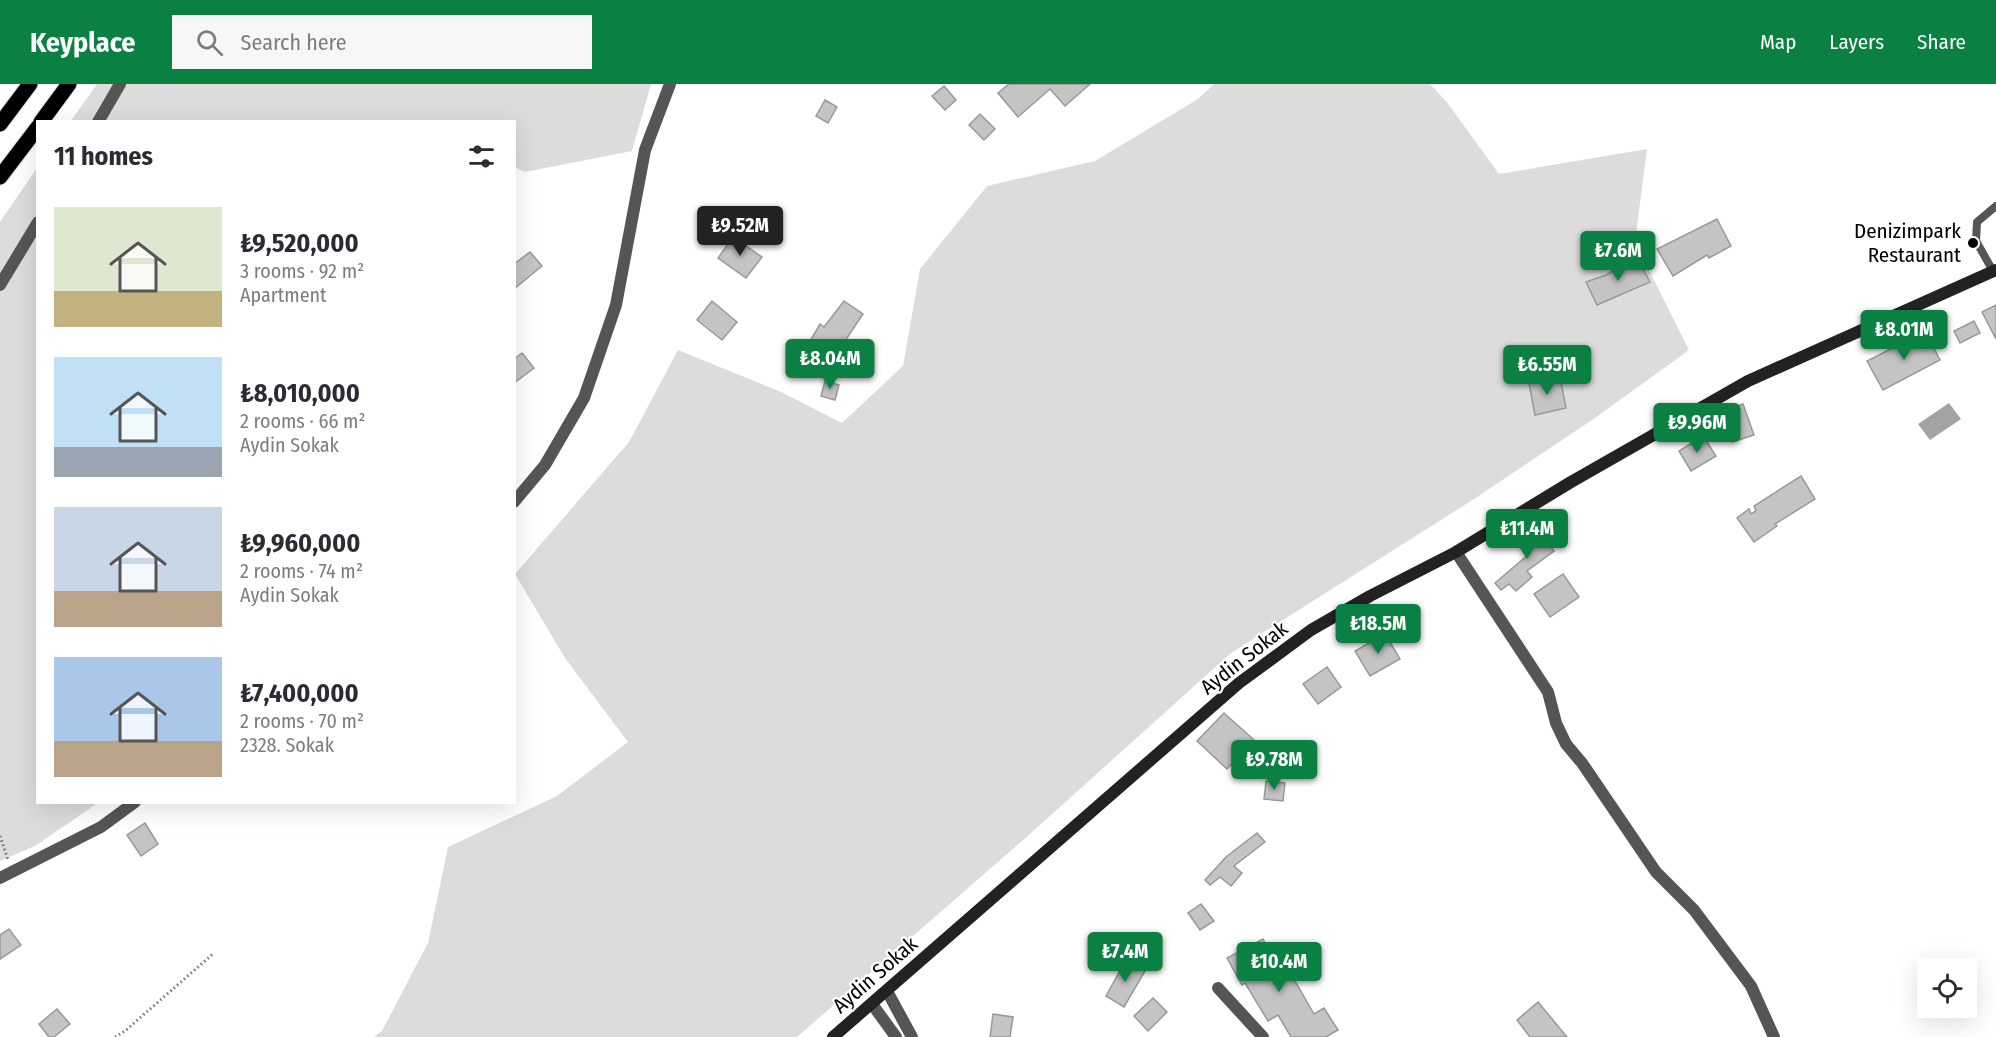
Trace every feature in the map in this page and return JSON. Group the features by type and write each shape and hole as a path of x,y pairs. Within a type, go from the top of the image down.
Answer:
{"main road":[{"path":"0,124 30,84"},
{"path":"42,120 69,84"},
{"path":"0,177 36,130"}],"street":[{"path":"99,120 120,84"},
{"path":"516,500 545,465 584,398 616,305 645,150 670,84"},
{"path":"0,285 36,225"},
{"name":"Aydin Sokak","path":"833,1037 1239,683 1311,630 1370,596 1456,552 1600,465 1748,381 1995,270"},
{"path":"1456,552 1548,692 1556,723 1566,744 1582,763 1656,872 1694,910 1751,986 1774,1037"},
{"path":"0,878 13,874 101,827 132,804"},
{"path":"1218,988 1263,1037"},
{"path":"887,991 912,1037"},
{"path":"872,1004 896,1037"}],"lane":[{"path":"1995,270 1976,241 1977,222 1996,206"}],"path":[{"path":"0,836 13,874"},
{"path":"114,1037 125,1031 214,953"}],"shaded area":[{"path":"97,84 651,84 632,151 525,172 516,168 516,120 71,120"},
{"path":"1214,84 1430,84 1446,101 1499,174 1647,149 1635,242 1689,350 1595,418 1474,499 1231,653 1021,842 797,1037 374,1037 382,1031 428,943 448,847 557,796 628,742 565,658 516,573 629,442 678,350 781,392 842,423 903,366 920,269 987,186 1095,161 1198,99"},
{"path":"36,169 36,804 97,804 35,846 0,861 0,222"},
{"path":"1949,403 1961,419 1930,440 1918,424"}],"building":[{"path":"1009,84 1090,84 1065,106 1050,89 1018,117 998,93"},
{"path":"944,86 956,100 945,110 932,96"},
{"path":"825,100 837,107 828,123 816,116"},
{"path":"980,114 995,129 984,140 969,125"},
{"path":"1717,219 1731,246 1709,258 1707,255 1673,276 1657,249"},
{"path":"733,237 762,257 746,278 718,258"},
{"path":"530,252 542,266 516,287 516,262"},
{"path":"1636,257 1650,282 1597,305 1586,282 1606,275"},
{"path":"712,301 737,322 722,340 697,320"},
{"path":"844,301 863,314 835,356 810,341 820,324 824,327"},
{"path":"1996,305 1996,339 1982,312"},
{"path":"1974,321 1980,333 1960,343 1954,331"},
{"path":"1925,331 1940,360 1883,390 1867,361"},
{"path":"522,353 534,368 516,382 516,358"},
{"path":"1560,377 1566,408 1535,415 1529,383"},
{"path":"825,381 839,385 835,400 821,396"},
{"path":"1743,404 1754,435 1732,442 1722,412"},
{"path":"1703,436 1716,456 1691,471 1679,451"},
{"path":"1801,476 1815,499 1775,524 1777,526 1754,542 1737,518 1749,509 1751,514 1756,511 1754,506"},
{"path":"1535,526 1554,551 1527,571 1532,577 1516,591 1509,584 1501,590 1495,583 1529,554 1518,539"},
{"path":"1563,574 1579,597 1550,617 1534,594"},
{"path":"1385,634 1400,659 1370,676 1355,651"},
{"path":"1327,667 1341,687 1318,704 1303,684"},
{"path":"1224,713 1254,740 1227,769 1197,741"},
{"path":"1266,781 1285,783 1283,801 1264,799"},
{"path":"145,823 158,844 141,856 127,835"},
{"path":"1257,833 1265,842 1234,866 1242,873 1231,886 1220,877 1210,885 1205,880 1226,857"},
{"path":"1201,904 1214,921 1200,930 1188,913"},
{"path":"9,929 21,945 0,959 0,935"},
{"path":"1263,939 1284,978 1291,974 1314,1014 1324,1008 1338,1030 1326,1037 1291,1037 1278,1015 1268,1021 1245,983 1242,985 1227,958"},
{"path":"1126,960 1145,971 1124,1007 1106,996"},
{"path":"1153,998 1167,1012 1148,1031 1134,1016"},
{"path":"1538,1002 1567,1037 1530,1037 1517,1020"},
{"path":"57,1009 70,1024 54,1037 49,1037 39,1024"},
{"path":"993,1014 1013,1017 1010,1037 990,1037"}],"place":[{"name":"Denizimpark Restaurant","path":"1973,243"}]}
